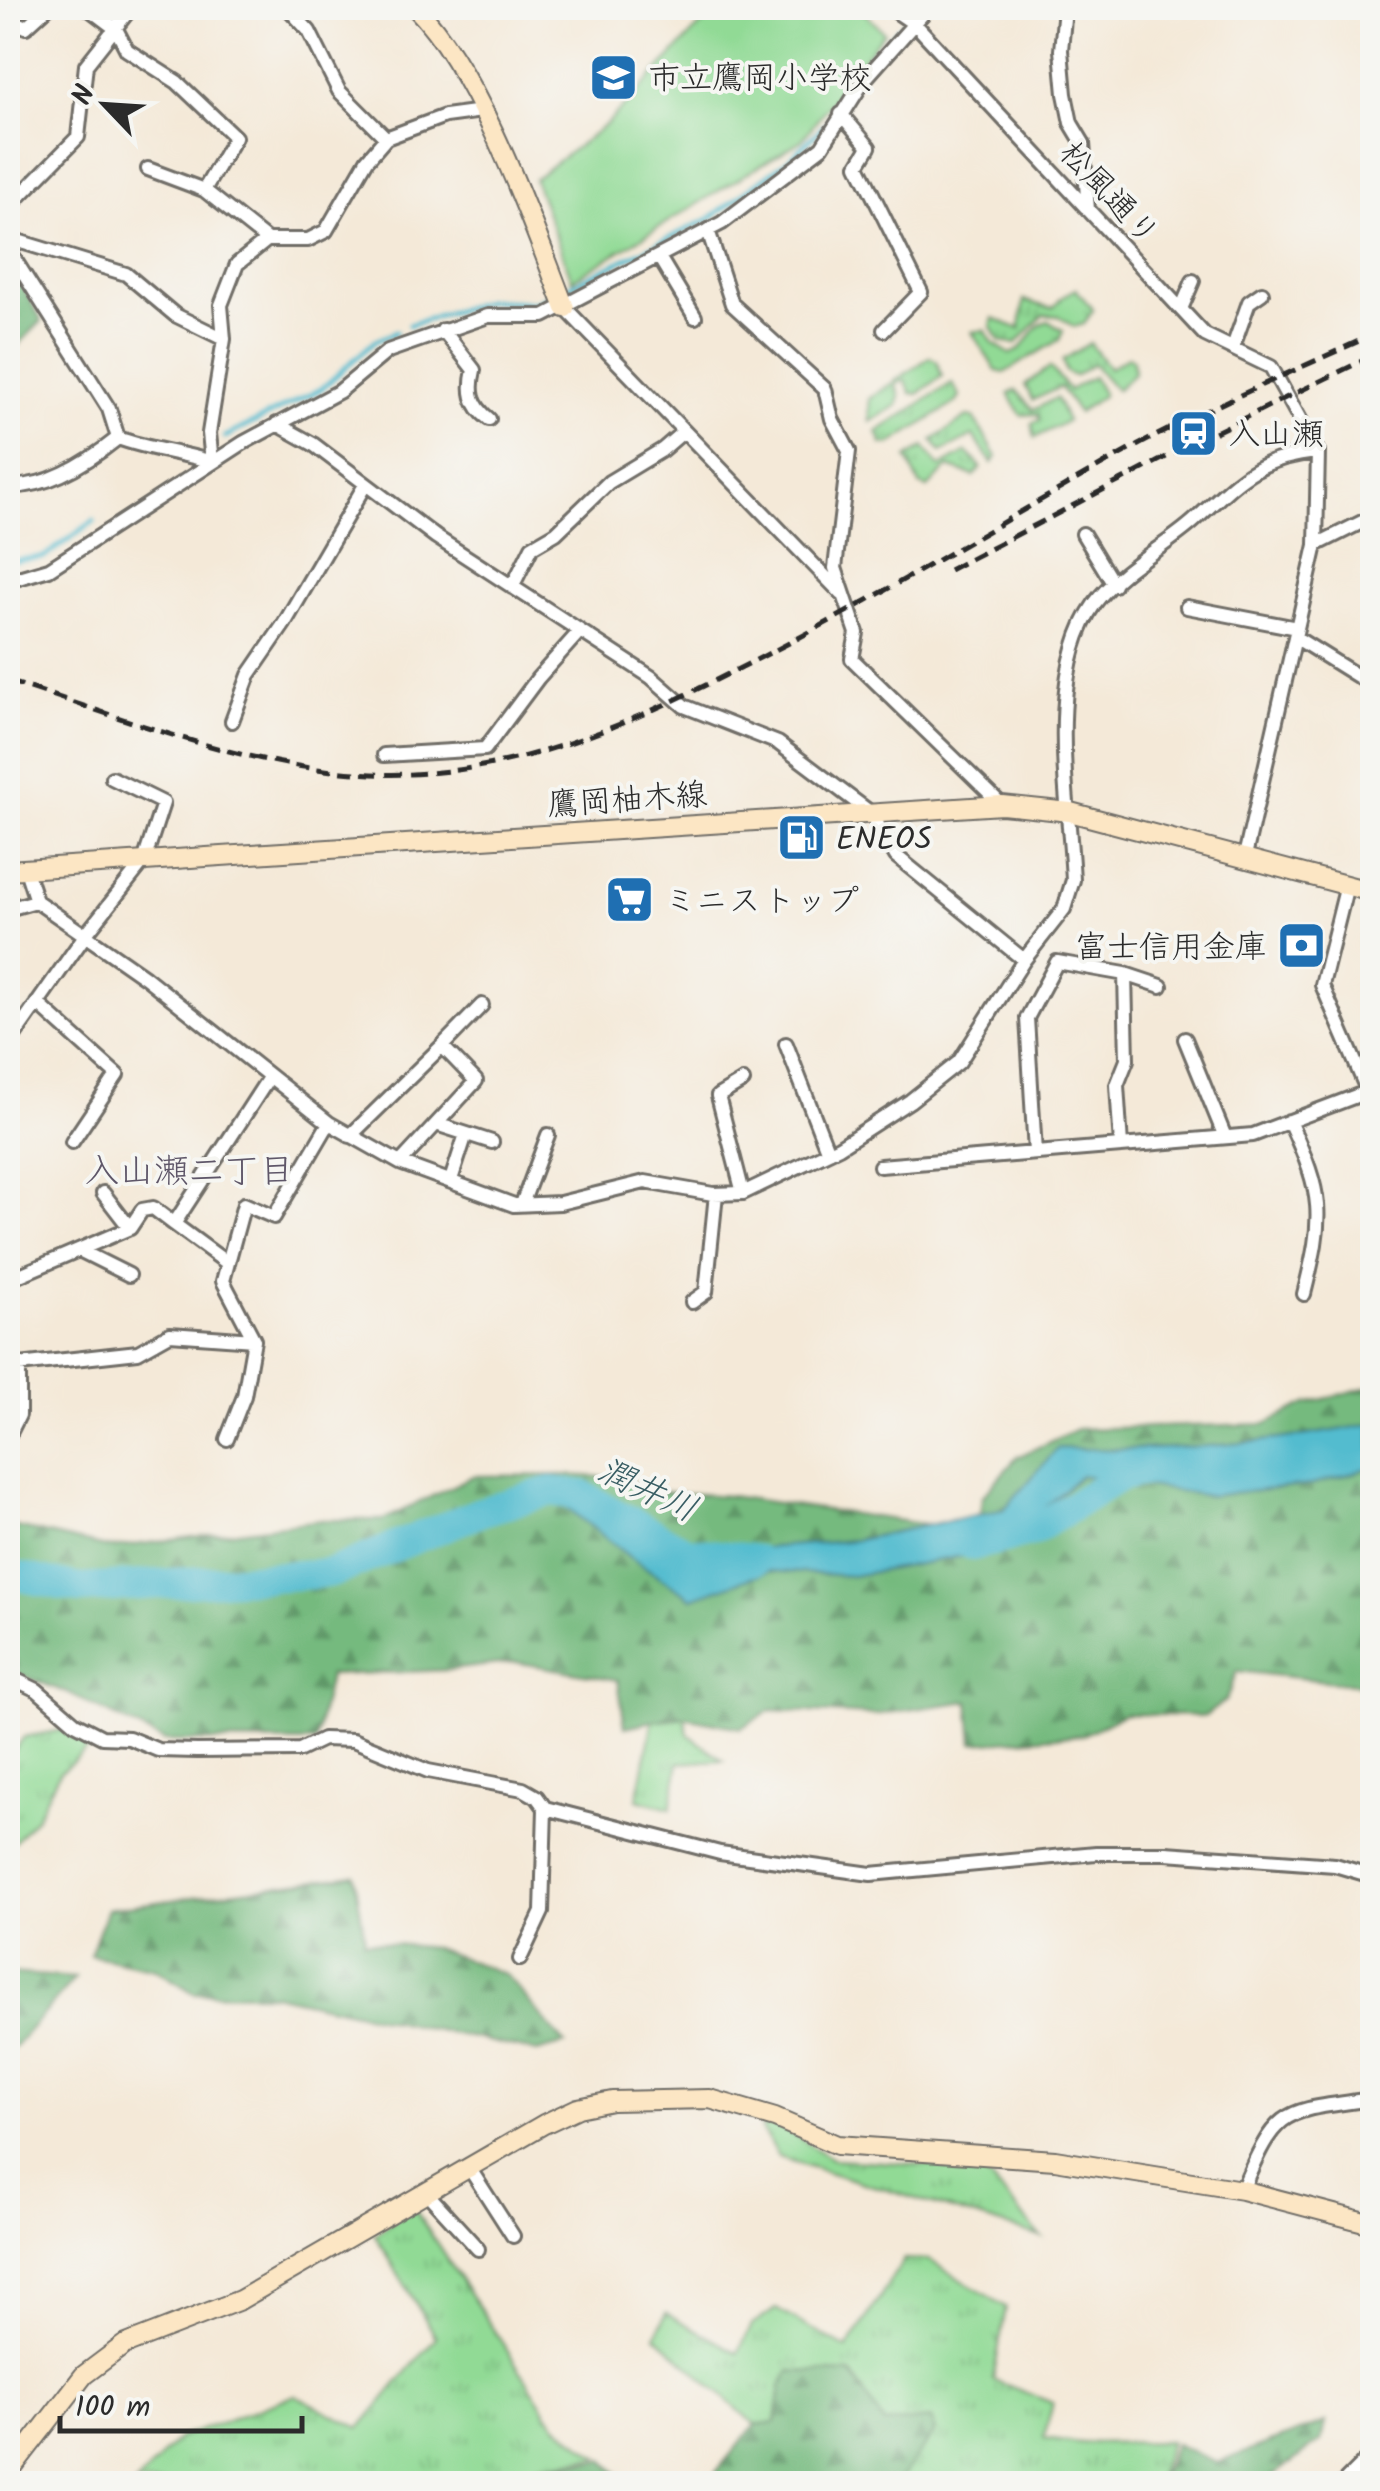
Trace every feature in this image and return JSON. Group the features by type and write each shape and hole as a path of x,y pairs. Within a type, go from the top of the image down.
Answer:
{"street":[{"path":"8,19 26,27 47,8"},
{"path":"88,8 116,29 128,50 177,82 234,137 204,190"},
{"path":"8,208 78,136 86,64 132,8"},
{"path":"288,8 309,31 339,91 386,138"},
{"path":"416,8 438,30 482,111 564,306 842,594"},
{"path":"8,581 49,569 212,462 340,390 388,351 488,316 544,316 708,230 782,182 822,147 866,79 928,8"},
{"path":"1065,8 1061,50 1065,94 1071,122 1083,143 1088,210"},
{"name":"松風通り","path":"894,9 915,24 1205,335 1272,367 1318,452"},
{"path":"212,462 209,434 224,340 220,305 236,264 267,240 308,240 326,231 367,160 386,138 445,116 482,111"},
{"path":"840,114 870,147 858,165 920,292 884,330"},
{"path":"148,168 204,190 267,240"},
{"path":"708,230 732,304 825,389 832,420 849,451 844,510 835,544 842,594 857,632 852,658 1002,805"},
{"path":"8,238 126,274 175,315 224,340"},
{"path":"8,250 109,409 118,438"},
{"path":"659,257 695,317"},
{"path":"1181,310 1193,281"},
{"path":"1233,346 1248,302 1262,292"},
{"path":"443,330 474,370 470,388 477,409 489,418"},
{"path":"276,424 313,444 364,485 651,677 684,706 778,743 872,812 896,856 1024,960"},
{"path":"512,586 532,547 556,533 608,482 662,450 684,431"},
{"path":"118,438 160,454 181,452 212,462"},
{"path":"8,486 25,487 88,462 118,438"},
{"path":"13,870 36,902 86,934 329,1124 400,1163 522,1204 560,1202 645,1182 716,1194 742,1192 828,1152 910,1101 959,1062 1024,960 1064,909 1072,880 1064,691 1076,640 1096,601 1196,519 1241,474 1318,452 1316,545 1245,856"},
{"path":"232,721 249,675 284,624 364,485"},
{"path":"1316,545 1372,517"},
{"path":"1083,534 1114,586"},
{"path":"1187,607 1296,632 1372,685"},
{"path":"384,755 485,750 538,678 580,630"},
{"path":"8,1045 86,934 144,862 163,803 112,778"},
{"name":"鷹岡柚木線","path":"13,870 1002,805 1070,812 1372,892"},
{"path":"880,1166 1253,1134 1370,1091 1322,985 1347,885"},
{"path":"8,909 36,902"},
{"path":"1034,1153 1027,1018 1058,962 1125,974 1160,986"},
{"path":"1121,1146 1118,1085 1128,1060 1125,974"},
{"path":"38,1003 117,1075 72,1142"},
{"path":"350,1136 482,1005"},
{"path":"1185,1039 1225,1137"},
{"path":"786,1044 828,1152"},
{"path":"400,1163 476,1081 442,1046"},
{"path":"174,1224 270,1076"},
{"path":"742,1192 718,1096 743,1081"},
{"path":"1288,1122 1312,1171 1320,1230 1304,1294"},
{"path":"227,1439 244,1396 254,1340 222,1281 244,1204 274,1217 329,1124"},
{"path":"436,1124 492,1142"},
{"path":"451,1180 466,1134"},
{"path":"522,1204 548,1135"},
{"path":"103,1193 130,1228"},
{"path":"692,1302 706,1292 716,1194"},
{"path":"8,1280 130,1228 142,1210 153,1208 228,1263"},
{"path":"78,1250 129,1275"},
{"path":"8,1436 19,1415 19,1365 138,1352 170,1334 254,1340"},
{"path":"8,1676 28,1684 75,1723 102,1736 129,1738 158,1750 300,1750 323,1739 353,1740 428,1771 522,1788 538,1797 545,1808 542,1912 520,1959"},
{"path":"545,1808 720,1853 871,1874 1078,1854 1166,1853 1335,1865 1372,1876"},
{"path":"8,2473 84,2375 124,2345 240,2300 468,2166 578,2108 688,2098 774,2118 838,2146 1054,2160 1242,2190 1372,2224"},
{"path":"1242,2190 1272,2126 1287,2113 1372,2099"},
{"path":"468,2166 513,2236"},
{"path":"426,2191 478,2249"},
{"path":"1342,2484 1372,2454"}],"green space":[{"path":"717,8 860,8 884,32 802,140 572,280 534,179 608,123"},
{"path":"8,262 42,321 8,355"},
{"path":"1076,289 1093,310 1084,324 1074,327 1058,316 1043,315 1016,344 1000,341 991,326 993,318 1020,329 1024,300 1052,307"},
{"path":"1048,321 1063,331 1059,340 1004,373 996,371 972,332 985,330 993,343 1010,354"},
{"path":"1090,343 1109,368 1129,356 1133,360 1134,373 1116,390 1093,364 1074,376 1066,372 1063,360"},
{"path":"930,357 937,361 942,376 918,394 911,393 905,380 895,385 900,395 898,405 870,422 869,399"},
{"path":"1050,367 1069,390 1093,377 1103,395 1078,413 1060,387 1033,400 1025,385"},
{"path":"952,383 960,396 957,402 889,445 882,444 877,432"},
{"path":"1016,390 1033,410 1056,398 1067,421 1035,438 1032,423 1040,420 1038,414 1021,415 1009,394"},
{"path":"967,417 974,418 997,457 992,463 973,436 941,452 933,440"},
{"path":"924,447 940,467 967,452 981,467 974,476 948,467 928,488 920,485 907,458"},
{"path":"1372,1386 1372,1686 1237,1671 1226,1700 1205,1716 1124,1714 1083,1735 973,1743 969,1701 874,1715 771,1710 741,1728 679,1716 625,1727 618,1680 515,1662 449,1670 329,1675 315,1742 164,1741 65,1692 8,1670 8,1525 111,1548 321,1520 383,1520 473,1476 563,1475 626,1478 646,1491 730,1496 978,1532 982,1497 1017,1457 1077,1429 1265,1424 1306,1404"},
{"path":"685,1717 688,1734 723,1760 679,1763 671,1808 637,1799 653,1721"},
{"path":"74,1728 96,1740 94,1744 59,1773 36,1817 8,1849 8,1759 24,1737"},
{"path":"355,1875 365,1941 434,1948 505,1974 565,2044 537,2052 273,1994 194,1993 155,1969 90,1955 107,1909"},
{"path":"8,1973 75,1978 8,2054"},
{"path":"777,2124 832,2159 981,2168 1041,2237 778,2157 761,2127"},
{"path":"413,2207 556,2425 599,2457 498,2472 483,2483 136,2484 179,2438 295,2395 360,2428 436,2337 375,2235"},
{"path":"904,2259 929,2260 1006,2307 993,2380 1053,2403 1044,2438 1081,2443 1170,2442 1156,2483 896,2483 930,2421 884,2424 850,2373 781,2386 776,2423 755,2425 656,2336 666,2313 738,2353 752,2325 776,2309 847,2349"},
{"path":"790,2371 851,2373 884,2424 931,2419 936,2431 897,2483 707,2483 755,2425 776,2422 781,2386"},
{"path":"1325,2422 1321,2441 1263,2483 1158,2483 1175,2444 1217,2463"},
{"path":"604,2460 624,2480 640,2483 483,2483 498,2472"}],"water":[{"path":"1372,1424 1372,1467 1313,1485 1208,1496 1081,1475 997,1550 852,1576 769,1571 692,1598 628,1556 569,1509 612,1496 690,1560 762,1548 856,1540 1004,1509 1058,1448 1216,1445"}],"waterway":[{"path":"409,325 489,300 534,303 709,219 791,158 828,122 866,63 905,22"},
{"path":"225,437 321,389 375,341 396,332"},
{"path":"8,561 44,557 94,521"},
{"name":"潤井川","path":"973,1546 1033,1531 1119,1477 1149,1470"},
{"name":"潤井川","path":"8,1574 80,1589 331,1573 480,1512 550,1491 582,1495 686,1551 757,1560"}],"railway":[{"path":"8,681 187,740 325,770 423,773 473,768 521,757 615,726 707,685 840,615 1133,448 1372,335"},
{"path":"949,570 1197,441 1372,356"}],"place":[{"name":"市立鷹岡小学校","path":"613,77"},
{"name":"入山瀬","path":"1193,433"},
{"name":"ENEOS","path":"801,838"},
{"name":"ミニストップ","path":"629,900"},
{"name":"富士信用金庫","path":"1302,946"}],"district":[{"name":"入山瀬二丁目","path":"189,1170"}]}
